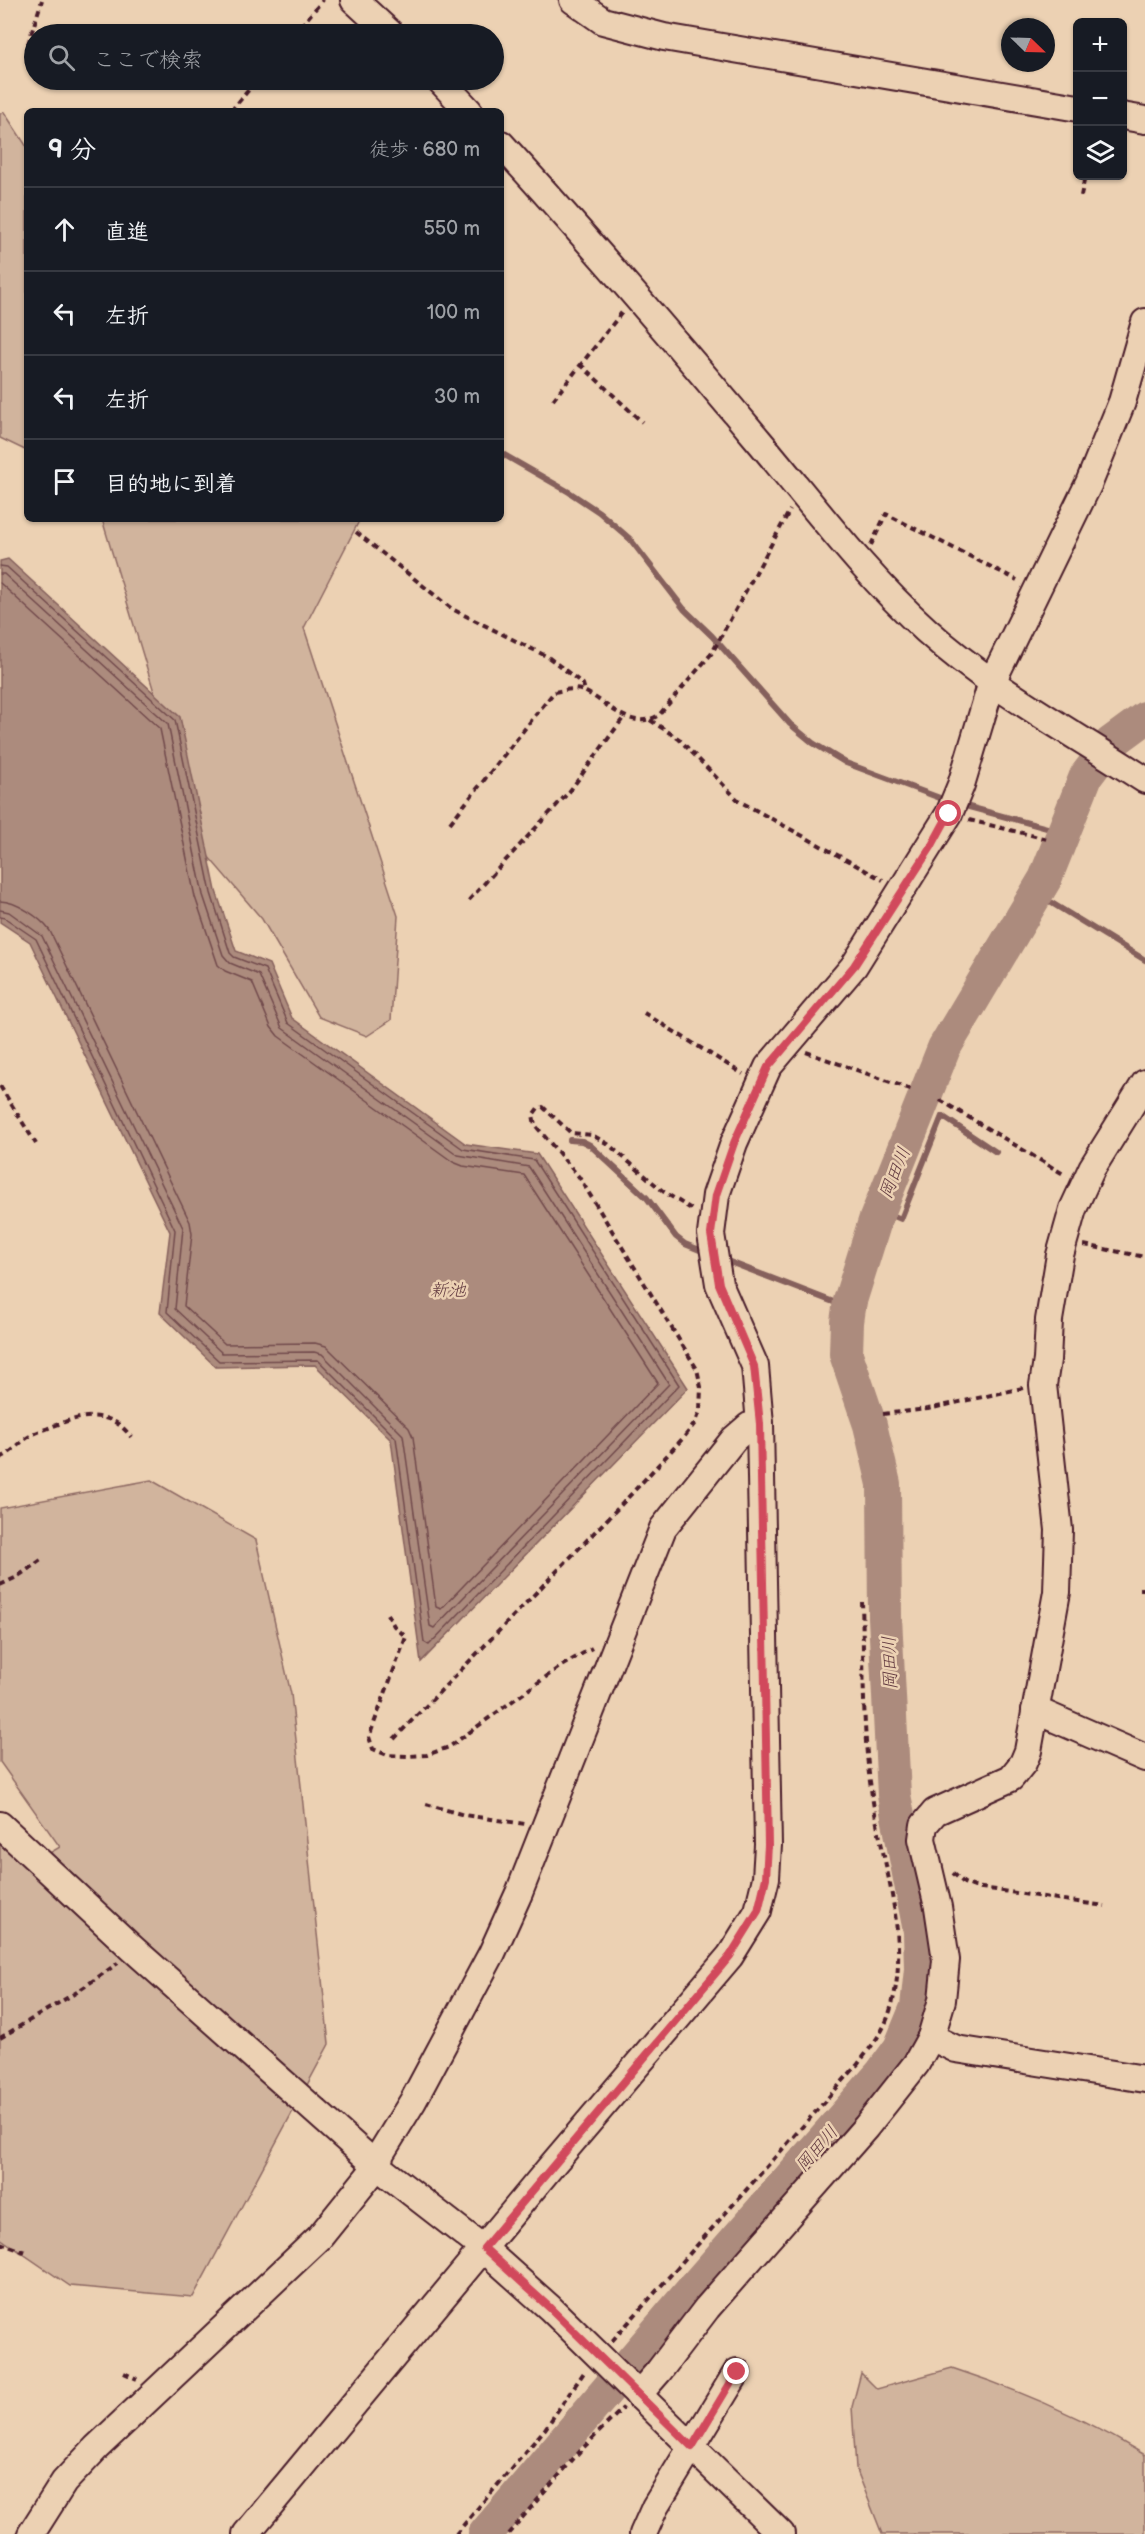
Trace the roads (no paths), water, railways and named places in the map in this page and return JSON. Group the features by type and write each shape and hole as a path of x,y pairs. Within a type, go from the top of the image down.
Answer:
{"street":[{"path":"354,0 380,24"},
{"path":"573,0 603,21 664,37 1073,107"},
{"path":"450,90 467,108"},
{"path":"1127,117 1145,120"},
{"path":"504,147 598,250 636,299 857,557 927,631 992,682 1145,780"},
{"path":"246,2534 730,1956 758,1911 766,1878 768,1845 760,1424 754,1366 719,1284 711,1234 716,1195 759,1084 768,1067 786,1043 854,966 949,814 961,785 992,682 1089,483 1122,402 1145,322"},
{"path":"635,2392 659,2372 707,2308 898,2089 931,2037 942,2000 946,1960 938,1907 924,1847 924,1825 934,1812 1011,1778 1023,1763 1028,1751 1057,1592 1059,1530 1043,1384 1049,1320 1063,1241 1073,1209 1092,1168 1145,1083"},
{"path":"31,2534 64,2482 96,2448 319,2238 377,2166 381,2153 413,2101 492,1953 544,1830 663,1528 734,1439 749,1426 760,1424"},
{"path":"1035,1710 1145,1758"},
{"path":"0,1825 132,1948 377,2166 484,2248 601,2358 781,2534"},
{"path":"931,2037 956,2049 1145,2079"},
{"path":"643,2534 655,2508 737,2372"}],"water":[{"name":"新池","path":"8,559 180,717 216,891 236,951 269,964 292,1018 466,1144 537,1154 688,1388 421,1662 391,1440 315,1365 216,1367 160,1313 170,1232 30,942 0,922 0,561"}],"waterway":[{"path":"504,455 599,512 630,539 684,609 712,636 790,724 813,743 846,763 948,801"},
{"name":"岡田川","path":"485,2534 693,2289 881,2074 900,2048 917,2007 921,1969 920,1931 894,1795 885,1617 884,1484 870,1425 846,1354 850,1301 875,1221 944,1048 1045,879 1086,776 1111,743 1145,718"},
{"path":"958,804 1047,828 1064,835"},
{"path":"1037,894 1145,960"},
{"path":"880,1210 901,1219 942,1116 996,1152"},
{"path":"570,1140 582,1141 590,1145 647,1198 676,1237 685,1244 707,1253"},
{"path":"722,1259 849,1308"}]}
